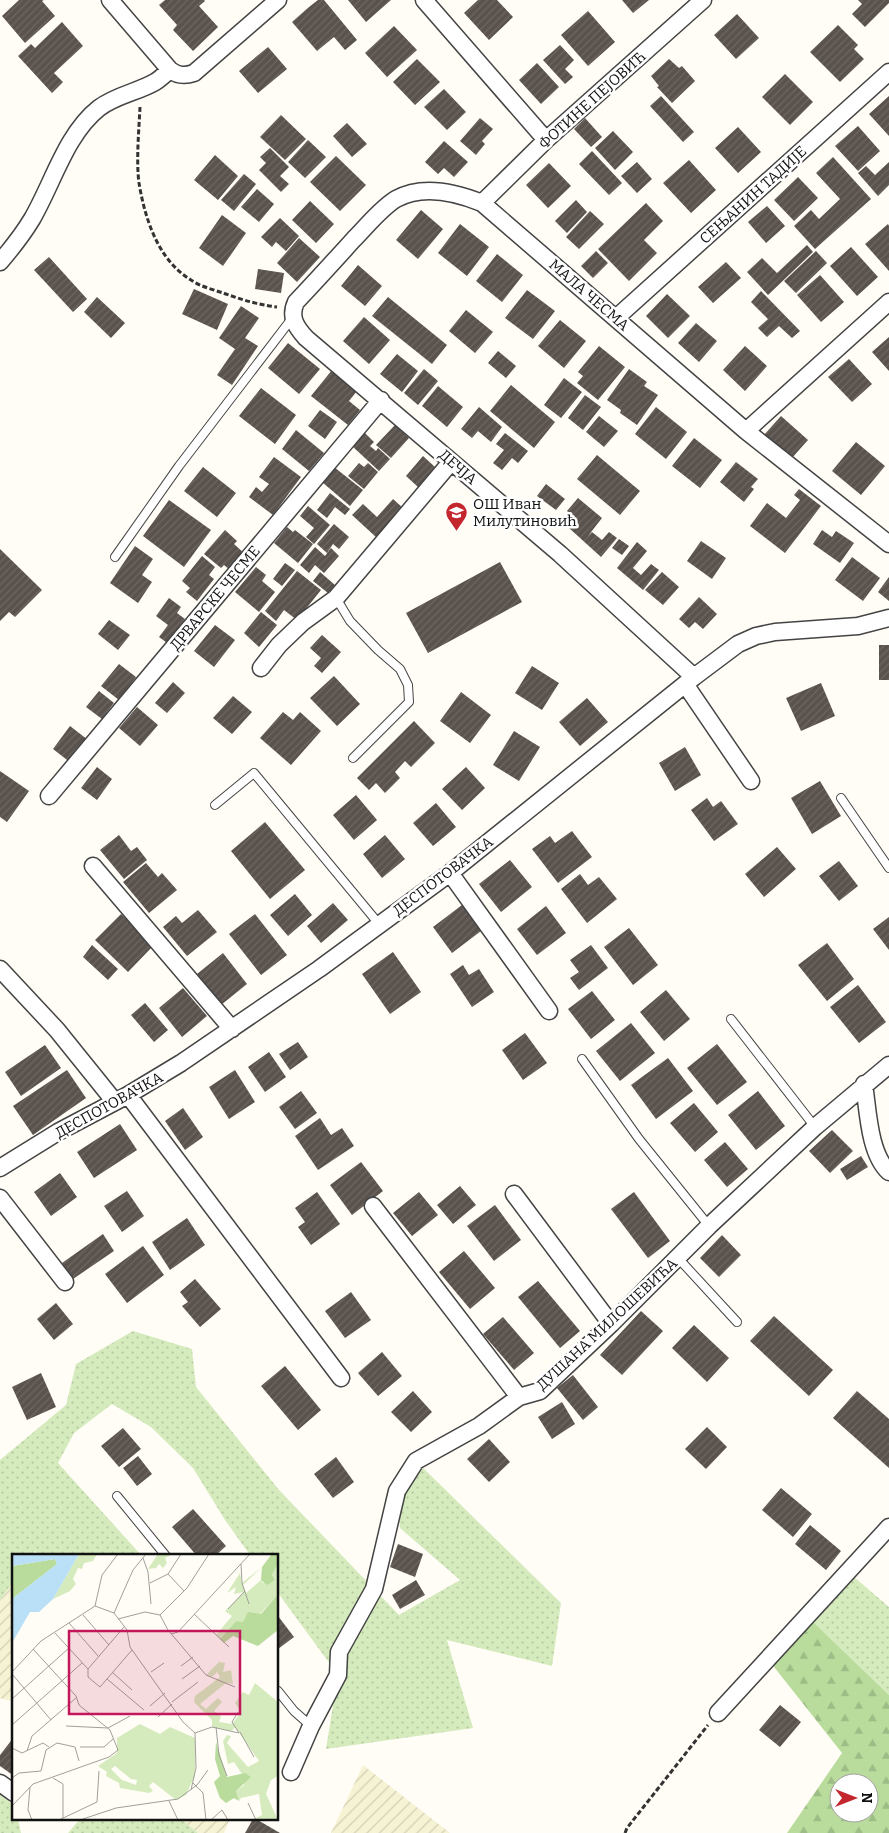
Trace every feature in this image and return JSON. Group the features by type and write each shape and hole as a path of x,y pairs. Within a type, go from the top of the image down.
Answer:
{"street":[{"path":"110,0 170,70 179,75 194,73 278,0"},
{"path":"424,0 546,140"},
{"name":"ФОТИНЕ ПЕЈОВИЋ","path":"482,203 546,140 703,0"},
{"path":"0,262 18,240 32,218 60,160 81,128 100,108 154,82 170,70"},
{"name":"СЕЊАНИН ТАДИЈЕ","path":"616,318 889,72"},
{"name":"МАЛА ЧЕСМА","path":"293,313 296,302 335,259 395,200 414,193 444,191 461,194 482,203 746,431 889,544"},
{"path":"746,431 889,302"},
{"name":"ДЕЧЈА","path":"293,313 296,326 306,338 560,554 689,680 751,781"},
{"name":"ДРВАРСКЕ ЧЕСМЕ","path":"49,796 381,400"},
{"path":"261,668 279,645 303,622 336,598 451,462"},
{"name":"ДЕСПОТОВАЧКА","path":"0,1168 58,1132 122,1099 232,1029 450,873 723,654 752,637 775,632 858,626 889,618"},
{"path":"93,866 232,1029"},
{"path":"450,873 549,1011"},
{"path":"0,969 122,1099 341,1378"},
{"name":"ДУШАНА МИЛОШЕВИЋА","path":"291,1772 311,1726 338,1675 340,1652 374,1589 397,1491 416,1461 479,1426 519,1397 540,1391 611,1324 709,1226 864,1084 889,1065"},
{"path":"864,1084 874,1144 884,1167 889,1172"},
{"path":"514,1194 611,1324"},
{"path":"0,1198 65,1282"},
{"path":"373,1206 519,1397"},
{"path":"718,1713 889,1527"},
{"path":"0,1783 12,1792"}],"lane":[{"path":"115,557 179,466 293,313"},
{"path":"336,598 350,621 400,669 408,685 408,702 353,758"},
{"path":"215,806 254,772 379,924"},
{"path":"841,798 889,868"},
{"path":"731,1019 816,1127"},
{"path":"582,1060 639,1139 709,1226"},
{"path":"678,1258 737,1322"},
{"path":"117,1496 164,1554"},
{"path":"279,1692 294,1711 311,1726"}],"path":[{"path":"140,88 139,181 151,228 162,253 174,268 191,281 257,304 293,313"},
{"path":"625,1833 718,1713"}],"shaded area":[{"path":"12,1584 12,1701 0,1698 0,1600"},
{"path":"363,1765 450,1833 331,1833"},
{"path":"182,1820 230,1820 224,1833 198,1833"}],"green space":[{"path":"133,1331 192,1349 196,1387 279,1490 399,1615 460,1580 400,1528 397,1491 416,1461 561,1603 552,1666 447,1640 473,1728 326,1749 338,1675 279,1594 279,1554 249,1554 225,1520 193,1468 151,1427 112,1404 74,1433 58,1463 140,1554 38,1554 35,1551 32,1554 12,1554 12,1584 0,1600 0,1460 66,1405 76,1364"},
{"path":"847,1571 889,1607 889,1695 806,1615"},
{"path":"806,1615 889,1695 889,1833 787,1833 842,1753 767,1658"},
{"path":"0,1795 12,1804 12,1820 18,1820 21,1833 0,1833"},
{"path":"79,1820 182,1820 198,1833 68,1833"}],"building":[{"path":"19,0 44,0 42,1 55,16 25,43 2,16"},
{"path":"165,0 204,0 199,6 218,27 193,51 173,30 177,25 159,5"},
{"path":"318,0 324,0 357,40 345,50 334,37 317,51 292,22"},
{"path":"348,0 391,0 366,22"},
{"path":"478,0 497,0 513,17 489,40 464,13"},
{"path":"622,0 649,0 633,13"},
{"path":"858,0 889,0 889,3 865,27 852,14 862,4"},
{"path":"588,11 615,42 588,66 561,35"},
{"path":"737,14 759,38 736,59 714,35"},
{"path":"62,22 83,46 54,73 63,82 52,93 18,56 31,44 35,48"},
{"path":"838,25 858,45 854,49 864,59 840,82 810,52"},
{"path":"394,26 417,50 387,77 365,53"},
{"path":"560,45 574,60 565,69 573,77 565,84 543,60"},
{"path":"268,47 287,69 258,93 239,71"},
{"path":"417,59 440,82 415,105 393,82"},
{"path":"669,59 679,68 682,66 695,81 672,103 657,87 659,86 651,76"},
{"path":"537,63 559,87 541,104 519,80"},
{"path":"785,74 813,102 790,125 762,97"},
{"path":"444,89 466,112 447,130 424,107"},
{"path":"661,96 694,132 683,142 650,106"},
{"path":"889,96 889,136 869,114"},
{"path":"281,115 306,139 285,160 260,137"},
{"path":"480,118 493,129 482,141 485,144 476,155 460,141"},
{"path":"585,118 602,137 591,147 574,129"},
{"path":"347,123 367,144 352,157 333,136"},
{"path":"858,126 880,151 858,171 835,146"},
{"path":"738,127 761,152 738,173 715,148"},
{"path":"613,131 633,152 615,170 595,148"},
{"path":"308,140 326,157 305,178 288,162"},
{"path":"444,141 468,162 454,177 444,168 438,174 425,162"},
{"path":"270,148 289,167 280,176 289,184 281,192 259,170 266,163 260,157"},
{"path":"592,151 622,183 609,195 579,164"},
{"path":"215,155 238,176 218,200 194,180"},
{"path":"336,156 366,185 340,211 310,182"},
{"path":"833,157 871,199 815,249 794,226 811,210 819,219 840,199 816,173"},
{"path":"689,160 716,190 691,213 663,183"},
{"path":"637,162 652,179 637,193 621,176"},
{"path":"889,162 889,185 878,196 858,173 866,166 875,175"},
{"path":"549,163 571,186 548,208 526,185"},
{"path":"244,174 256,184 234,211 221,200"},
{"path":"798,177 818,198 794,221 774,200"},
{"path":"257,189 274,204 259,222 241,207"},
{"path":"576,200 587,212 567,233 555,221"},
{"path":"310,201 334,224 316,243 292,220"},
{"path":"646,203 663,221 644,240 657,253 629,281 598,249"},
{"path":"767,206 785,226 766,243 748,222"},
{"path":"421,210 443,229 418,259 396,240"},
{"path":"590,211 604,224 579,249 566,237"},
{"path":"222,215 246,233 223,266 199,248"},
{"path":"280,218 299,236 286,251 276,242 272,247 261,237"},
{"path":"460,224 489,247 467,276 438,253"},
{"path":"888,224 889,226 889,271 865,244"},
{"path":"299,238 320,257 297,282 277,263"},
{"path":"807,245 813,252 768,295 747,272 762,258 777,273"},
{"path":"851,247 878,277 857,296 830,266"},
{"path":"596,251 608,263 593,278 581,266"},
{"path":"816,251 827,263 796,293 784,281"},
{"path":"497,254 523,275 502,302 476,281"},
{"path":"49,257 87,299 73,312 34,270"},
{"path":"726,262 741,278 713,303 698,287"},
{"path":"358,265 382,286 365,306 341,286"},
{"path":"258,269 284,273 281,293 255,289"},
{"path":"820,275 844,302 821,322 797,295"},
{"path":"194,289 228,304 217,330 182,314"},
{"path":"527,290 555,311 533,339 505,318"},
{"path":"761,291 800,331 792,338 779,326 767,337 758,328 768,319 751,302"},
{"path":"667,294 690,316 668,338 646,316"},
{"path":"97,297 125,323 111,338 84,312"},
{"path":"388,297 447,345 432,364 372,316"},
{"path":"241,306 259,318 245,338 258,346 232,385 217,375 235,349 219,338"},
{"path":"466,310 493,332 475,353 449,331"},
{"path":"364,317 390,340 369,364 343,341"},
{"path":"560,320 586,341 564,368 538,346"},
{"path":"696,323 717,341 699,362 678,343"},
{"path":"889,337 889,371 872,352"},
{"path":"288,343 320,369 299,394 268,368"},
{"path":"599,346 625,367 598,400 577,383 583,376 578,372"},
{"path":"745,346 767,366 745,391 723,370"},
{"path":"498,351 516,366 506,378 488,363"},
{"path":"397,354 418,371 402,392 380,374"},
{"path":"849,359 872,384 852,402 828,377"},
{"path":"424,369 438,381 418,405 404,393"},
{"path":"629,369 647,382 644,386 658,395 637,425 620,413 621,410 607,400"},
{"path":"332,370 357,391 349,401 360,410 348,425 311,396"},
{"path":"564,378 582,392 561,418 544,405"},
{"path":"511,385 555,422 534,448 490,411"},
{"path":"438,386 463,407 447,427 422,406"},
{"path":"261,388 296,415 275,444 239,416"},
{"path":"585,395 601,407 583,430 568,418"},
{"path":"479,407 502,427 491,442 478,431 472,438 461,429"},
{"path":"656,407 687,432 666,459 635,434"},
{"path":"320,410 337,422 325,439 308,426"},
{"path":"599,416 618,431 604,447 586,432"},
{"path":"781,416 808,440 791,459 764,435"},
{"path":"395,425 409,438 391,458 376,445"},
{"path":"296,430 324,453 309,471 282,449"},
{"path":"365,433 374,442 370,446 376,451 378,448 390,459 379,471 352,446"},
{"path":"505,433 528,451 518,463 512,458 502,470 493,463 504,450 496,444"},
{"path":"694,438 722,460 700,488 672,466"},
{"path":"856,442 885,466 861,495 832,471"},
{"path":"597,455 640,491 620,515 577,479"},
{"path":"423,456 435,467 418,487 406,476"},
{"path":"274,457 301,477 273,515 249,497 256,487 262,492 269,484 259,477"},
{"path":"736,462 758,479 751,487 754,489 744,502 720,482"},
{"path":"359,463 364,467 368,463 378,472 364,489 348,476"},
{"path":"203,467 236,493 217,517 184,491"},
{"path":"334,467 363,490 350,506 322,482"},
{"path":"546,484 565,499 556,510 537,496"},
{"path":"799,489 821,506 785,553 750,526 767,503 786,518 800,500 794,495"},
{"path":"330,493 350,509 345,515 335,507 327,518 317,510"},
{"path":"578,498 602,518 588,536 592,532 602,540 609,532 617,538 601,557 569,528 576,519 567,511"},
{"path":"393,499 403,508 377,538 352,515 363,504 377,517"},
{"path":"169,500 211,530 184,567 143,536"},
{"path":"308,506 330,525 314,544 306,537 314,528 300,516"},
{"path":"334,524 349,537 339,549 333,544 327,553 317,544"},
{"path":"287,527 293,532 295,530 313,544 298,563 274,543"},
{"path":"225,530 237,541 234,544 245,554 230,570 224,565 221,568 204,554"},
{"path":"822,530 832,537 836,531 854,543 840,563 813,544"},
{"path":"619,539 629,546 622,555 612,548"},
{"path":"701,541 726,558 712,579 687,561"},
{"path":"637,542 647,551 633,568 641,575 651,564 659,570 643,590 617,568"},
{"path":"135,546 153,559 142,575 152,582 138,603 110,583"},
{"path":"315,547 325,556 331,548 339,556 324,573 315,565 309,573 300,565"},
{"path":"0,549 42,590 15,617 9,612 0,621"},
{"path":"202,556 215,567 209,575 214,579 197,601 186,592 190,588 182,581"},
{"path":"852,557 880,578 863,601 835,580"},
{"path":"500,562 522,602 428,653 406,613"},
{"path":"285,563 295,570 282,586 273,579"},
{"path":"256,567 266,575 262,581 275,592 259,612 235,592"},
{"path":"297,571 321,590 297,620 284,610 276,621 265,611"},
{"path":"320,572 335,585 328,593 313,581"},
{"path":"662,572 679,587 663,605 645,590"},
{"path":"889,577 889,601 878,592"},
{"path":"699,597 717,614 703,629 695,622 689,628 679,619"},
{"path":"169,598 181,607 177,613 185,619 175,632 178,635 170,645 159,637 168,625 156,616"},
{"path":"261,612 277,625 259,647 244,633"},
{"path":"109,620 130,635 118,650 98,634"},
{"path":"215,625 235,640 214,667 194,651"},
{"path":"322,635 341,652 322,673 314,666 321,658 310,648"},
{"path":"879,645 889,645 889,680 879,680"},
{"path":"119,664 136,677 119,700 101,686"},
{"path":"532,666 559,683 542,710 515,693"},
{"path":"334,676 360,704 337,726 310,698"},
{"path":"173,682 185,693 167,713 155,703"},
{"path":"821,683 835,716 801,731 786,698"},
{"path":"99,691 114,703 102,719 86,707"},
{"path":"461,692 491,715 470,743 440,721"},
{"path":"233,696 252,712 232,734 213,718"},
{"path":"587,698 608,722 580,746 559,722"},
{"path":"137,707 158,725 140,746 119,728"},
{"path":"283,712 293,720 300,712 321,731 291,765 260,738"},
{"path":"414,721 435,743 411,767 405,761 395,772 400,778 385,793 376,783 369,790 357,778"},
{"path":"70,726 88,740 71,763 53,749"},
{"path":"514,731 540,747 519,781 493,765"},
{"path":"685,747 701,775 675,791 659,763"},
{"path":"97,767 112,779 97,800 81,788"},
{"path":"466,767 485,788 462,810 442,789"},
{"path":"0,771 29,791 7,822 0,817"},
{"path":"820,781 841,816 812,834 791,798"},
{"path":"356,795 377,820 354,840 333,815"},
{"path":"707,798 713,807 721,801 738,824 714,841 691,810"},
{"path":"436,803 456,827 433,846 413,823"},
{"path":"265,822 305,870 270,899 231,851"},
{"path":"572,831 592,857 558,883 532,849 550,836 555,843"},
{"path":"119,835 131,851 137,847 147,860 124,879 100,850"},
{"path":"385,835 405,859 382,878 363,854"},
{"path":"777,847 796,869 764,897 745,874"},
{"path":"510,860 532,887 501,912 479,884"},
{"path":"839,861 858,886 839,901 819,876"},
{"path":"146,863 158,877 162,873 177,890 149,913 123,882"},
{"path":"580,874 588,885 599,877 617,899 587,923 561,889"},
{"path":"295,894 312,915 288,936 270,915"},
{"path":"333,903 348,920 321,943 307,926"},
{"path":"462,905 481,931 452,953 433,927"},
{"path":"546,906 566,933 537,955 517,929"},
{"path":"198,910 217,932 187,956 163,927 176,916 182,923"},
{"path":"121,914 154,945 128,972 95,940"},
{"path":"255,914 287,955 261,975 229,934"},
{"path":"889,917 889,950 873,929"},
{"path":"629,928 658,965 633,985 604,947"},
{"path":"827,943 854,979 827,1001 798,965"},
{"path":"92,945 118,969 108,980 83,957"},
{"path":"591,945 608,968 579,990 570,978 579,972 570,960"},
{"path":"393,952 421,992 390,1014 362,974"},
{"path":"223,953 247,984 221,1005 197,974"},
{"path":"463,965 469,975 479,969 494,992 472,1007 450,974"},
{"path":"858,985 886,1022 859,1043 830,1007"},
{"path":"183,988 207,1016 182,1037 159,1008"},
{"path":"666,990 690,1019 664,1041 640,1012"},
{"path":"592,991 615,1020 591,1039 568,1009"},
{"path":"145,1003 168,1030 154,1042 131,1015"},
{"path":"631,1023 655,1053 620,1081 596,1051"},
{"path":"525,1033 547,1063 523,1080 502,1050"},
{"path":"298,1042 308,1057 290,1070 279,1054"},
{"path":"717,1044 747,1082 717,1105 687,1068"},
{"path":"45,1045 61,1068 21,1096 5,1072"},
{"path":"269,1052 286,1077 265,1092 248,1067"},
{"path":"668,1058 693,1091 656,1119 631,1085"},
{"path":"67,1070 86,1098 33,1135 13,1106"},
{"path":"235,1070 255,1102 229,1119 209,1087"},
{"path":"301,1091 317,1113 295,1129 279,1107"},
{"path":"758,1091 785,1126 756,1150 728,1115"},
{"path":"694,1103 718,1132 695,1152 670,1123"},
{"path":"183,1108 203,1137 185,1150 165,1121"},
{"path":"320,1118 331,1135 342,1128 354,1146 318,1170 295,1136"},
{"path":"120,1124 137,1150 94,1178 77,1152"},
{"path":"832,1130 853,1151 830,1173 809,1151"},
{"path":"725,1142 748,1169 727,1187 704,1160"},
{"path":"861,1156 868,1167 847,1180 840,1169"},
{"path":"361,1162 383,1191 352,1215 330,1185"},
{"path":"60,1173 77,1197 51,1216 34,1192"},
{"path":"460,1186 476,1205 453,1224 437,1205"},
{"path":"127,1191 144,1216 122,1232 104,1206"},
{"path":"317,1192 340,1224 311,1245 298,1227 305,1222 295,1208"},
{"path":"419,1192 438,1215 412,1236 393,1213"},
{"path":"634,1192 670,1241 648,1258 611,1209"},
{"path":"495,1205 521,1240 494,1261 467,1226"},
{"path":"187,1218 205,1245 170,1270 152,1242"},
{"path":"103,1234 114,1251 73,1279 62,1263"},
{"path":"722,1235 741,1255 719,1277 700,1258"},
{"path":"143,1246 164,1275 127,1303 105,1274"},
{"path":"464,1251 495,1288 470,1309 439,1272"},
{"path":"195,1279 221,1309 200,1327 182,1306 188,1302 180,1292"},
{"path":"538,1281 580,1331 560,1348 518,1297"},
{"path":"351,1292 371,1320 345,1338 325,1311"},
{"path":"56,1303 73,1324 54,1340 37,1319"},
{"path":"641,1311 663,1331 622,1375 600,1355"},
{"path":"774,1316 833,1370 809,1396 750,1341"},
{"path":"503,1317 534,1353 514,1370 483,1334"},
{"path":"694,1325 729,1358 707,1382 672,1348"},
{"path":"382,1352 402,1376 378,1396 358,1373"},
{"path":"285,1366 321,1410 298,1430 261,1386"},
{"path":"41,1373 56,1407 27,1420 12,1387"},
{"path":"573,1375 598,1407 583,1420 557,1388"},
{"path":"413,1391 432,1412 411,1432 391,1412"},
{"path":"857,1391 889,1419 889,1468 833,1418"},
{"path":"562,1402 575,1424 552,1439 538,1417"},
{"path":"707,1427 727,1447 706,1469 685,1449"},
{"path":"123,1428 141,1449 119,1467 101,1446"},
{"path":"489,1439 510,1462 489,1482 467,1459"},
{"path":"138,1456 152,1474 137,1486 123,1468"},
{"path":"336,1457 354,1482 333,1498 314,1474"},
{"path":"781,1488 812,1514 793,1537 762,1510"},
{"path":"193,1509 226,1546 217,1554 195,1554 172,1527"},
{"path":"810,1525 841,1551 826,1570 795,1544"},
{"path":"398,1544 423,1554 415,1577 390,1567"},
{"path":"416,1580 425,1595 400,1609 392,1595"},
{"path":"279,1617 294,1637 279,1648"},
{"path":"780,1705 801,1722 780,1747 759,1730"},
{"path":"12,1740 12,1775 0,1766 0,1755"},
{"path":"252,1820 258,1820 280,1833 245,1833"}],"place":[{"name":"ОШ Иван Милутиновић","path":"457,532"}]}
